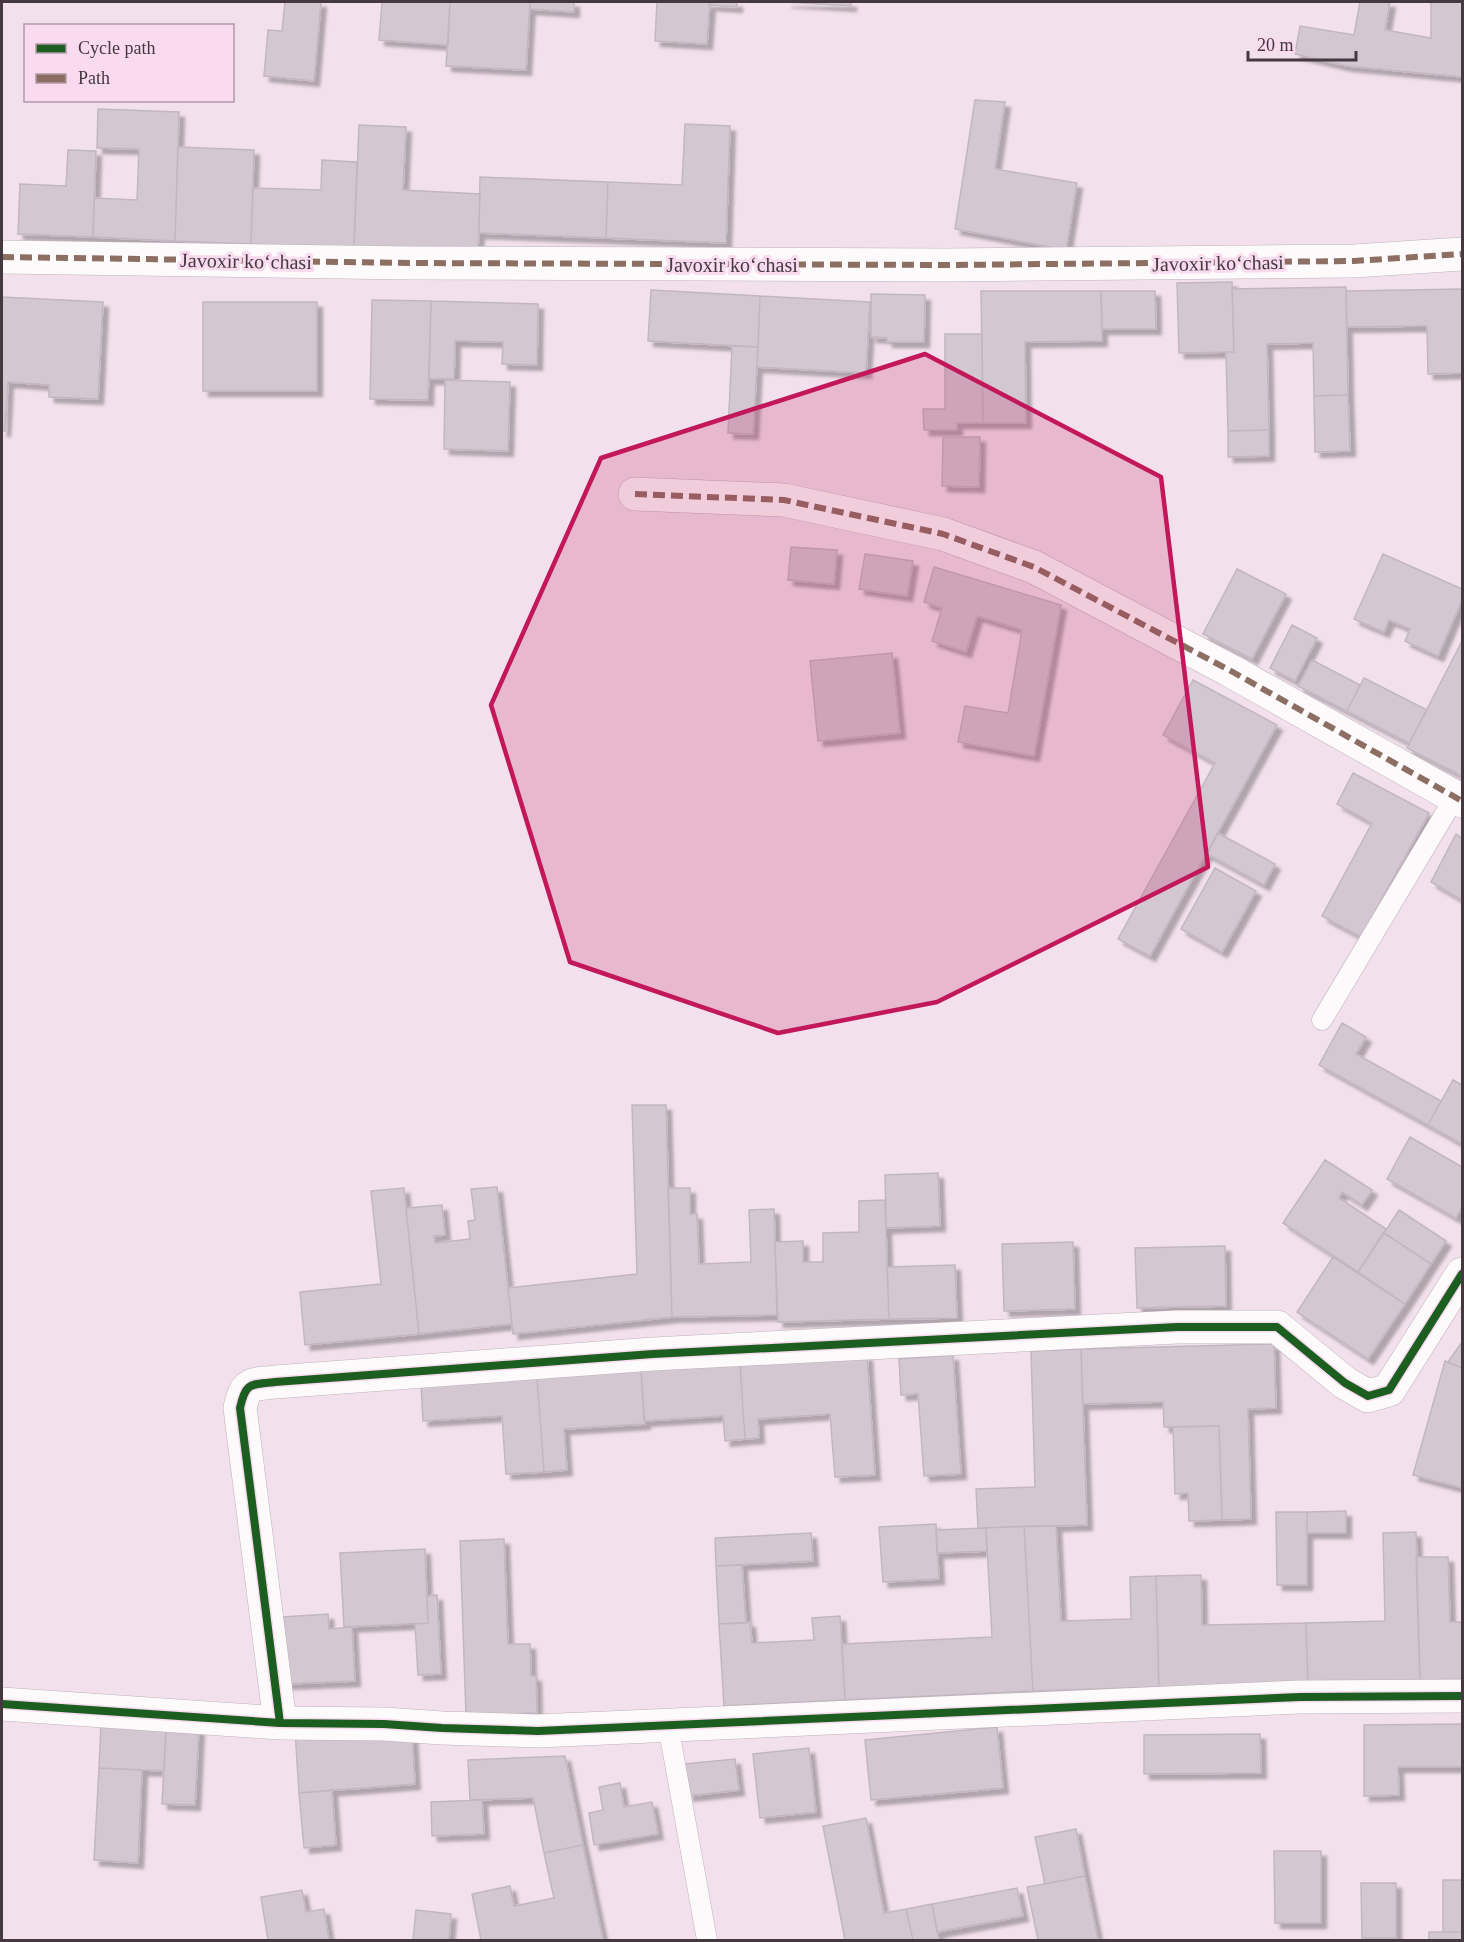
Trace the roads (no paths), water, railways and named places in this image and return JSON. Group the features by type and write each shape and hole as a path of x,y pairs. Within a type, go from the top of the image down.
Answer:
{"street":[{"name":"Javoxir koʻchasi","path":"2,257 422,263 948,266 1354,261 1462,254"},
{"path":"635,494 784,500 943,534 1023,564 1231,671 1459,799"},
{"path":"280,1723 240,1408 243,1393 250,1385 653,1353 1178,1327 1276,1327 1345,1383 1368,1396 1389,1390 1462,1274"},
{"path":"2,1704 280,1723 384,1724 538,1731 1300,1697 1462,1696"}],"lane":[{"path":"1322,1020 1459,799"},
{"path":"668,1725 707,1941"}]}
